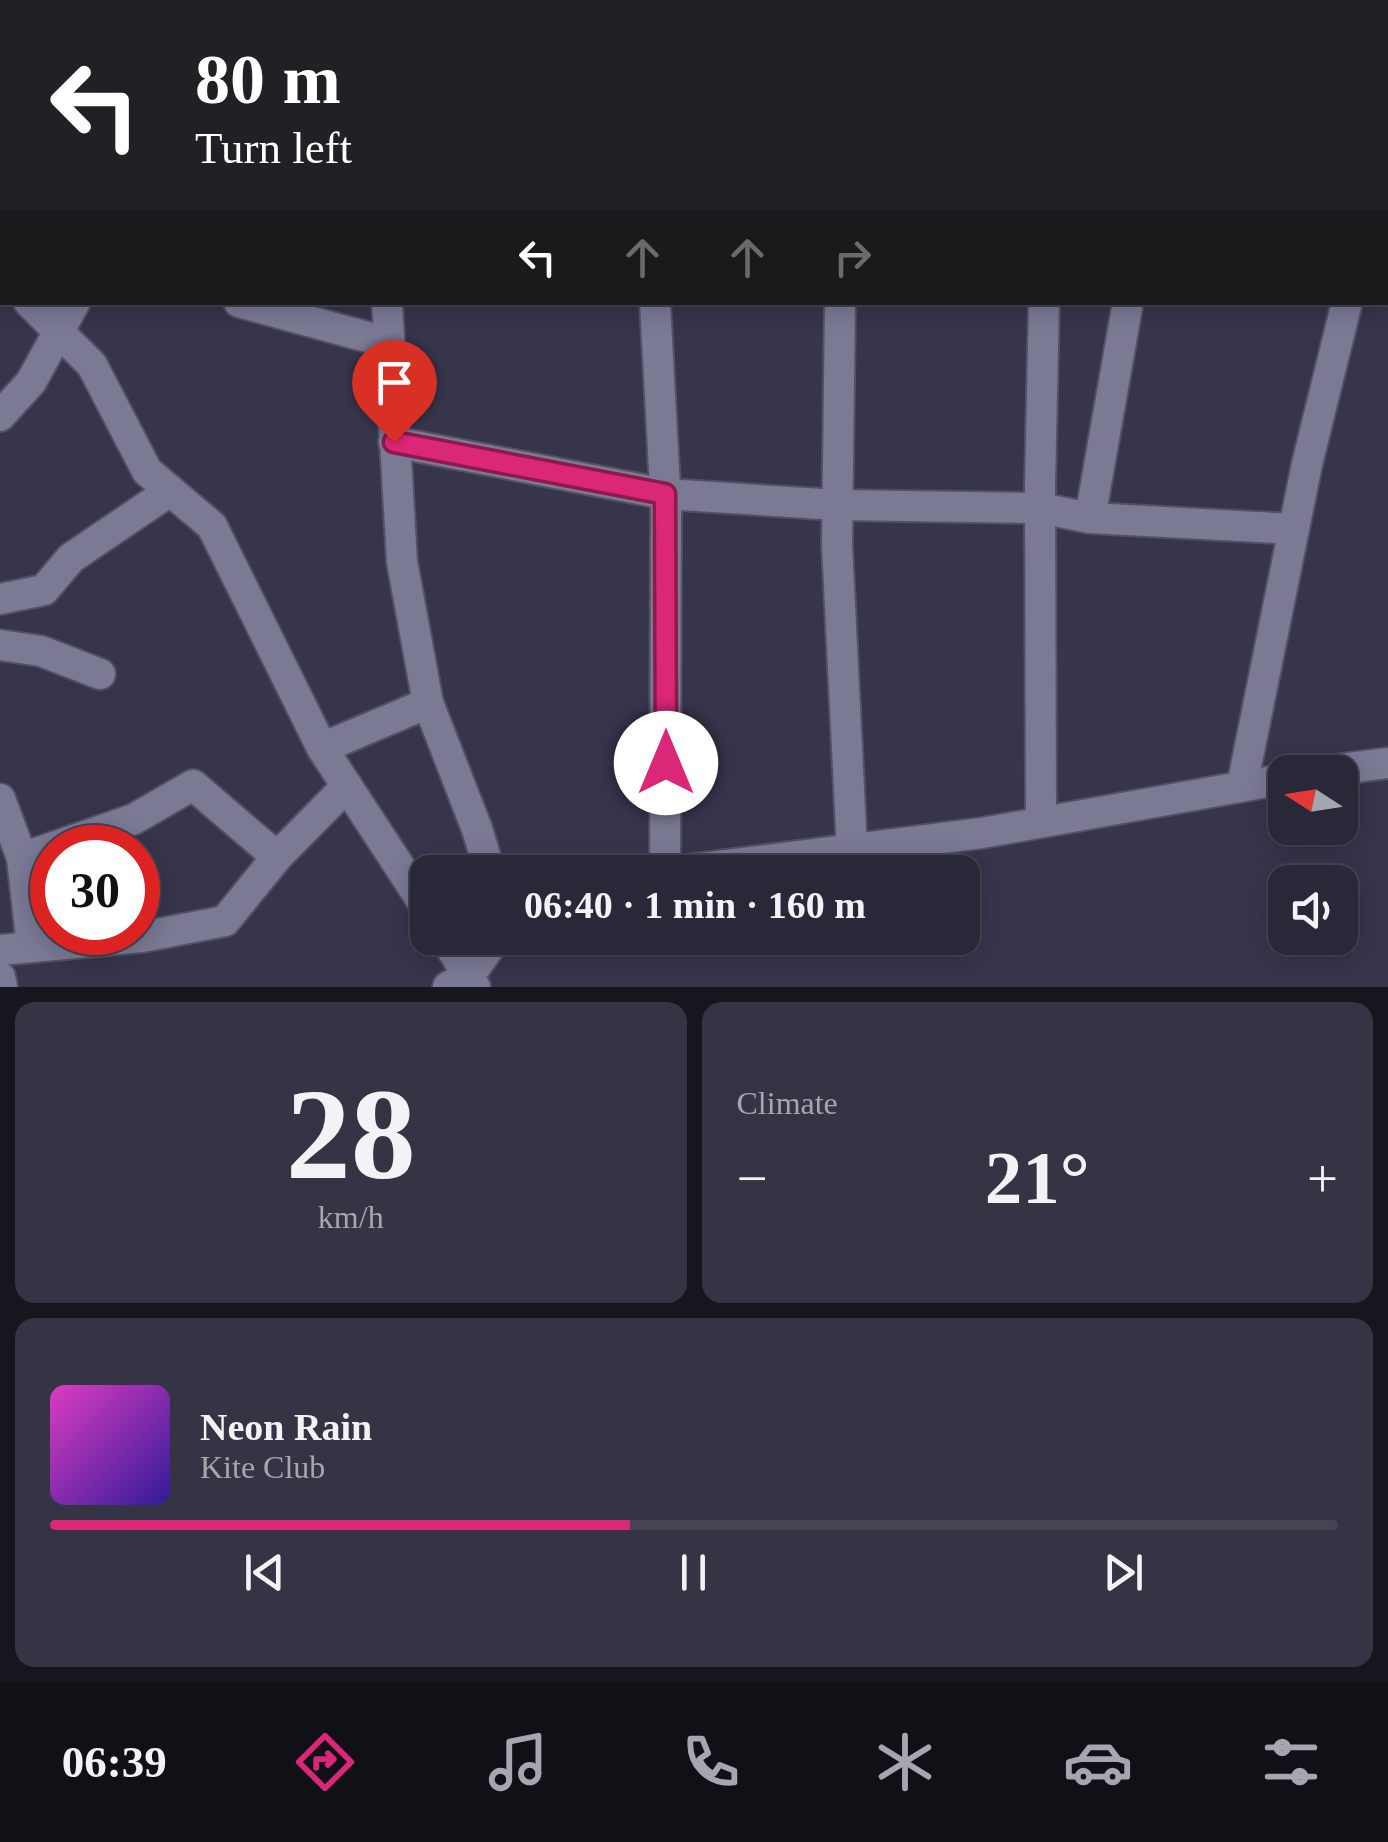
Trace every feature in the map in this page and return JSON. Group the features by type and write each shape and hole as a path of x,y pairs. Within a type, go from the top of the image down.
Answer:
{"street":[{"path":"32,305 92,365 147,471 212,526 322,748 410,882"},
{"path":"0,416 31,382 74,305"},
{"path":"250,305 389,343"},
{"path":"386,305 402,562 428,703 485,855"},
{"path":"655,305 665,494 668,855"},
{"path":"840,305 837,504 852,850"},
{"path":"1042,822 1040,508 1044,305"},
{"path":"1090,518 1127,305"},
{"path":"1242,786 1294,529 1347,305"},
{"path":"394,442 665,494 837,504 1040,508 1090,518 1294,529"},
{"path":"0,599 44,590 70,558 170,491"},
{"path":"0,645 41,652 100,674"},
{"path":"322,748 428,703"},
{"path":"1358,767 1388,764"},
{"path":"810,855 1042,822 1268,781"},
{"path":"22,858 134,818 193,785 277,856"},
{"path":"160,933 224,921 277,856 347,786"},
{"path":"0,799 22,858 30,929"},
{"path":"0,950 30,947"},
{"path":"452,955 464,983"},
{"path":"464,983 484,955"},
{"path":"0,976 2,987"}],"route":[{"path":"394,442 665,494 666,763"}]}
